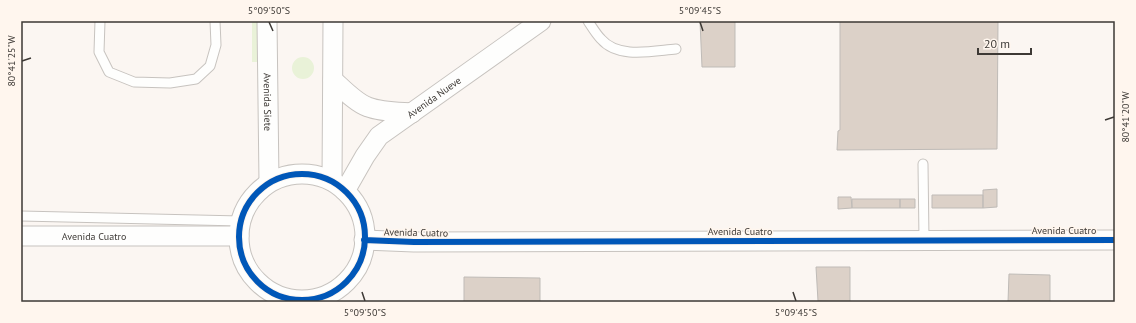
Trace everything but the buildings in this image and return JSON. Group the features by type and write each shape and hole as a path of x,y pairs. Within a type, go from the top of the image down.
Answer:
{"street":[{"name":"Avenida Siete","path":"267,21 269,182"},
{"path":"333,21 333,80 338,186"},
{"name":"Avenida Nueve","path":"338,186 365,156 380,136 541,21"},
{"path":"333,80 353,98 367,107 384,111 412,113"},
{"path":"300,173 316,175 338,186 354,201 360,213 364,227 362,256 354,271 331,297 300,300 277,299 265,287 256,281 241,252 240,228 247,205 256,192 269,182 284,176 300,173"},
{"name":"Avenida Cuatro","path":"21,236 240,228"},
{"name":"Avenida Cuatro","path":"364,240 414,242 1115,240"}],"lane":[{"path":"100,21 99,52 109,72 134,82 170,83 196,79 210,66 216,45 215,21"},
{"path":"588,21 601,40 617,50 636,52 676,50"},
{"path":"922,164 924,240"},
{"path":"21,216 240,228"}],"green space":[{"path":"252,21 260,21 260,62 252,62"},
{"path":"303,57 311,60 314,68 311,76 303,79 295,76 292,68 295,60"}],"cycle path":[{"path":"302,174 314,175 326,179 342,188 351,197 360,213 364,225 365,237 364,249 360,261 351,277 342,286 326,295 314,299 302,300 290,299 278,295 262,286 253,277 244,261 240,249 239,237 240,225 244,213 253,197 262,188 278,179 290,175 302,174"},
{"path":"364,240 414,242 1115,240"}]}
